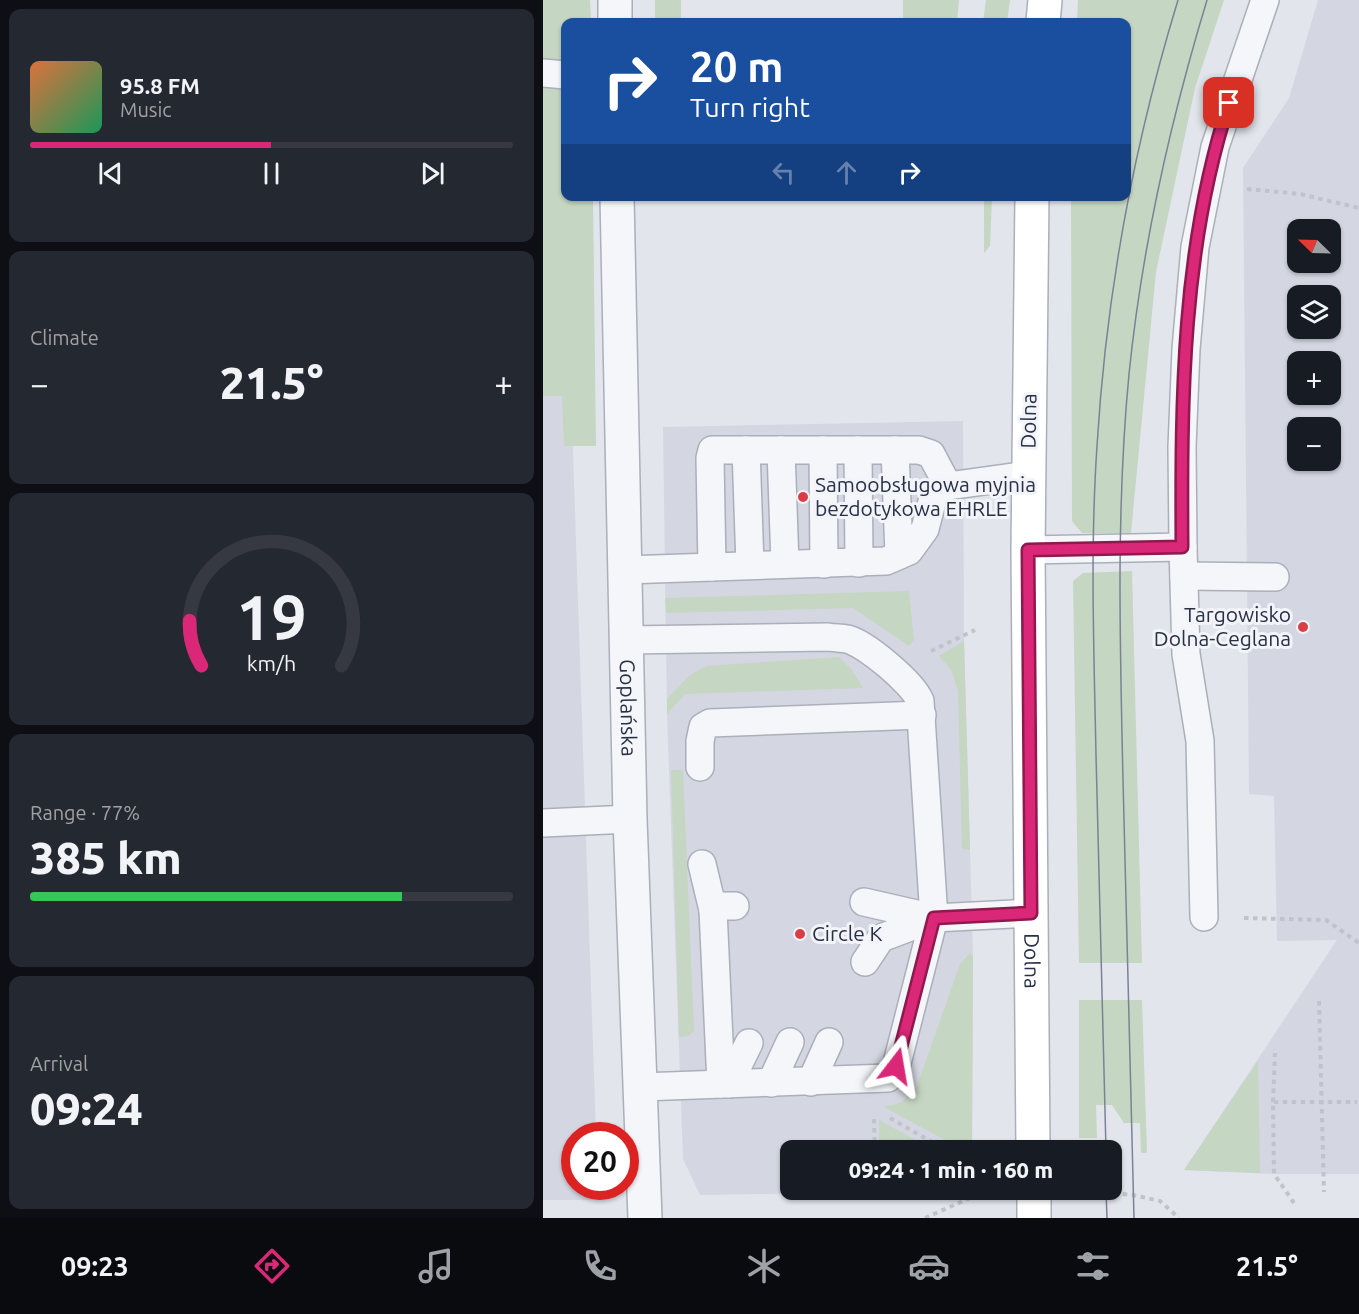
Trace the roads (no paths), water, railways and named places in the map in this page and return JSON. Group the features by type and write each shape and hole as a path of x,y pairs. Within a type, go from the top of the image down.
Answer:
{"street":[{"path":"615,0 615,18"},
{"path":"1043,18 1045,0"},
{"name":"Goplańska","path":"617,201 630,819 645,1218"},
{"name":"Dolna","path":"1032,201 1028,550 1033,1140"},
{"path":"1034,1200 1034,1218"}],"lane":[{"path":"1204,917 1200,741 1186,654 1182,547 1182,447 1186,349 1195,247 1206,185 1215,147 1265,0"},
{"path":"543,73 561,75"},
{"path":"712,567 710,458 713,450 919,450 931,454 948,486"},
{"path":"746,450 750,565"},
{"path":"781,450 785,564"},
{"path":"823,450 824,564"},
{"path":"858,450 859,563"},
{"path":"895,450 899,555"},
{"path":"625,570 886,561 909,551 925,529 933,498 948,486 1028,475"},
{"path":"1028,550 1182,547"},
{"path":"1184,576 1275,577"},
{"path":"626,640 828,637 849,639 902,676 916,690 922,715 934,918 895,1071 885,1079 641,1087"},
{"path":"701,767 700,741 703,727 710,723 922,715"},
{"path":"543,823 630,819"},
{"path":"702,864 724,908 718,1044 725,1084"},
{"path":"864,902 934,918 1031,913"},
{"path":"865,962 881,938 934,918"},
{"path":"718,1044 736,1000"},
{"path":"771,1083 790,1042"},
{"path":"811,1082 829,1042"},
{"path":"725,1084 749,1043"}],"tram line":[{"path":"1131,185 1148,109 1178,0"},
{"path":"1134,1218 1120,627 1122,475 1129,374 1141,279 1169,138 1207,0"},
{"path":"1106,1140 1093,562 1101,390 1107,333 1128,201"},
{"path":"1106,1200 1107,1218"}],"place":[{"name":"Samoobsługowa myjnia bezdotykowa EHRLE","path":"803,497"},
{"name":"Targowisko Dolna-Ceglana","path":"1303,627"},
{"name":"Circle K","path":"800,934"}]}
